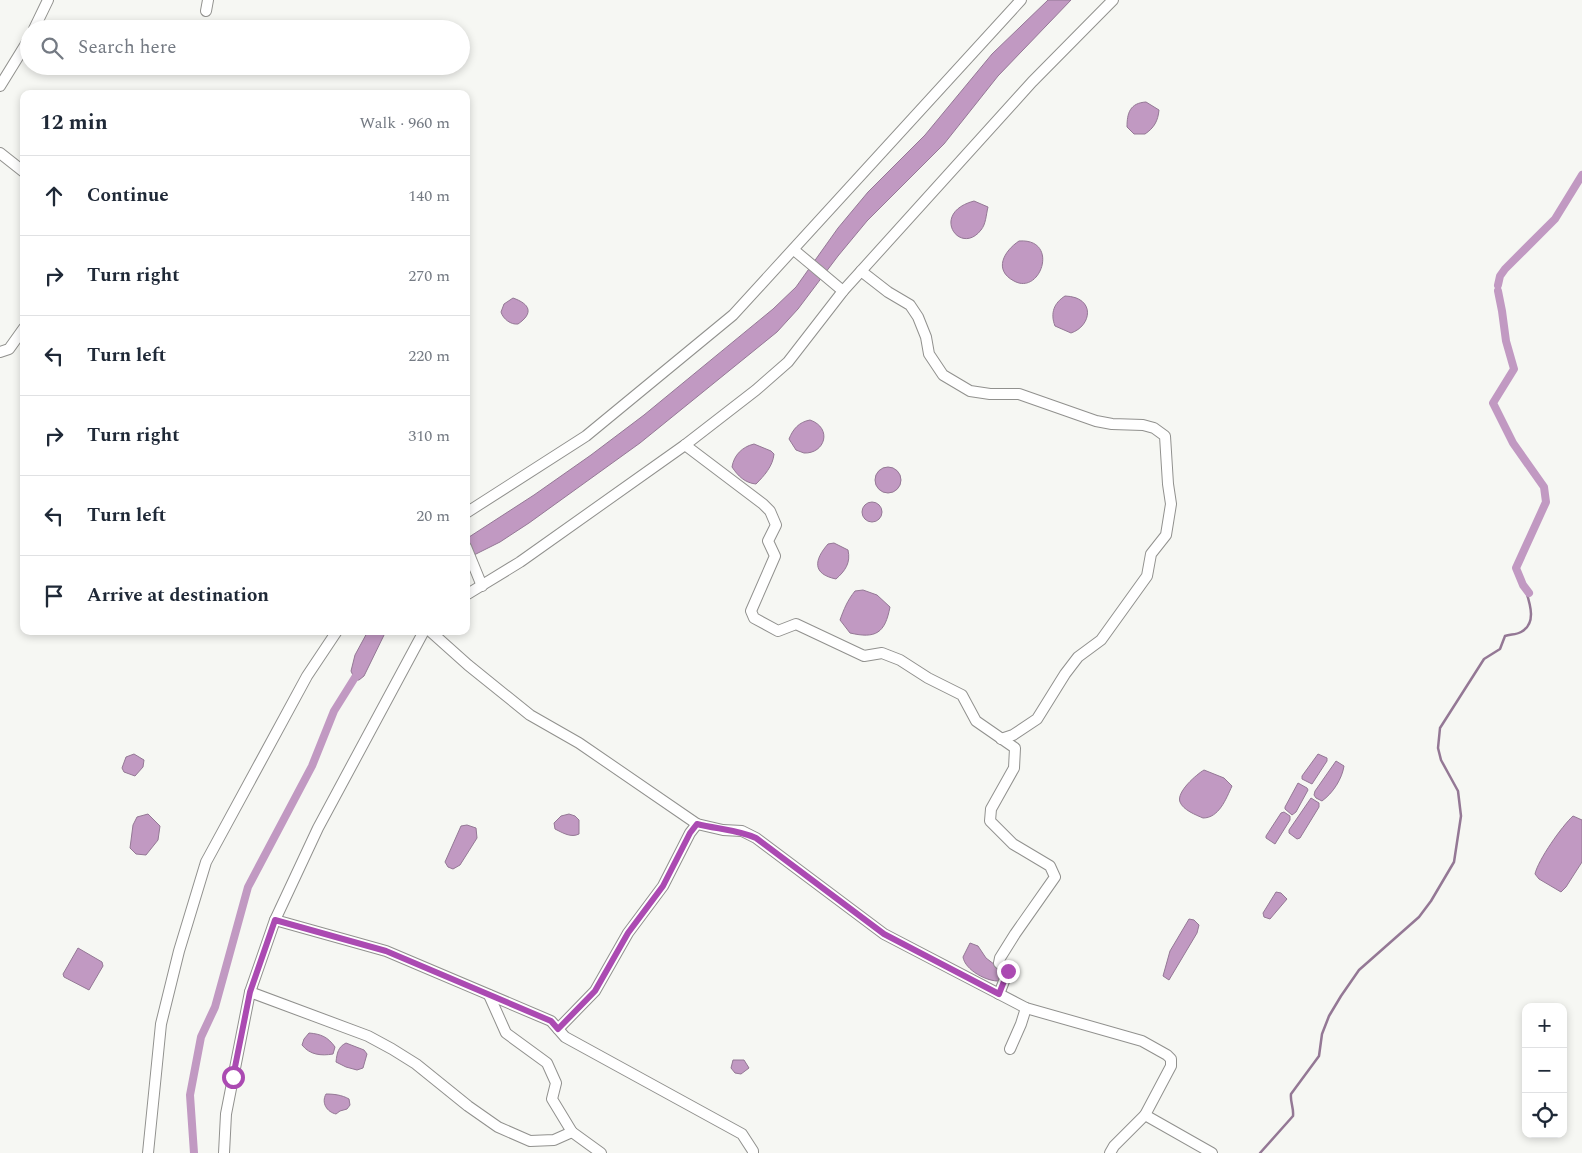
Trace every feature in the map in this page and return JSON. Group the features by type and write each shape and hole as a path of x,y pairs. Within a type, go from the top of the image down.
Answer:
{"street":[{"path":"38,20 48,0"},
{"path":"206,11 208,0"},
{"path":"470,510 586,436 733,315 1021,0"},
{"path":"470,593 520,562 684,445 756,390 788,362 843,291 1032,82 1113,0"},
{"path":"0,86 20,53"},
{"path":"0,153 20,169"},
{"path":"794,250 843,291"},
{"path":"861,271 888,292 910,305 918,317 930,354 943,375 970,391 990,394 1019,394 1096,421 1154,428 1165,436 1171,504 1166,536 1150,554 1147,576 1100,640 1078,657 1037,719 1013,735 1001,739"},
{"path":"0,352 9,349 20,334"},
{"path":"684,445 763,504 770,511 776,525 768,541 775,556 753,605 751,611 754,618 778,631 796,624 864,656 882,653 900,660 928,678 962,695 976,721 1015,748 1014,768 991,809 990,821 1014,844 1050,866 1055,877 1000,958 999,963 1008,971 999,994"},
{"path":"470,558 482,586"},
{"path":"148,1153 161,1024 179,951 206,862 307,676 333,635"},
{"path":"224,1153 226,1114 250,992 275,920 318,828 422,635"},
{"path":"434,635 530,716 579,742 697,824 742,832 756,838 884,934 1026,1008 1142,1041 1167,1055 1171,1059 1171,1066 1145,1115 1114,1146 1110,1153"},
{"path":"558,1029 595,991 628,933 663,886 690,833 697,824"},
{"path":"275,920 386,951 551,1021 565,1036 580,1045 742,1134 753,1153"},
{"path":"250,992 368,1036 416,1064 468,1106 498,1127 530,1141 554,1140 572,1132"},
{"path":"489,995 506,1033 546,1064 556,1083 552,1099 572,1132 601,1153"},
{"path":"1010,1049 1026,1008"},
{"path":"1145,1115 1212,1153"}],"shaded area":[{"path":"1048,0 1071,0 998,76 944,144 867,221 798,309 777,332 640,443 529,523 500,542 470,557 470,536 534,495 644,415 773,309 796,287 838,228 868,192 925,135 992,54"},
{"path":"1146,102 1159,110 1157,121 1145,134 1134,134 1127,127 1130,110 1136,104"},
{"path":"974,201 988,207 986,219 981,230 973,237 965,239 958,236 953,230 951,223 953,214 961,207"},
{"path":"1019,241 1032,242 1039,248 1043,256 1042,266 1038,274 1032,281 1024,283 1014,281 1008,277 1002,266 1005,255"},
{"path":"1065,296 1082,301 1088,312 1083,324 1071,333 1055,326 1053,317 1056,305"},
{"path":"513,298 519,300 528,309 526,316 518,324 508,321 501,312 504,304"},
{"path":"810,420 822,429 824,440 817,449 804,453 796,450 789,439 797,426"},
{"path":"754,444 774,454 770,467 756,484 742,478 732,467 739,452"},
{"path":"888,467 897,471 901,480 897,489 888,493 879,489 875,480 879,471"},
{"path":"872,502 879,505 882,512 879,519 872,522 865,519 862,512 865,505"},
{"path":"834,543 848,550 849,555 846,566 836,579 823,574 818,566 823,550 828,544"},
{"path":"863,590 877,595 890,607 885,623 878,632 859,635 850,633 840,620 846,605 855,591"},
{"path":"366,635 384,635 364,676 359,680 355,680 351,671 355,655"},
{"path":"134,754 144,760 143,767 135,776 124,772 122,768 126,757"},
{"path":"1318,754 1327,758 1327,761 1312,784 1302,779 1302,776"},
{"path":"1336,761 1344,766 1341,776 1333,790 1322,801 1316,798 1314,795 1315,791"},
{"path":"1204,770 1224,778 1232,786 1218,811 1209,817 1203,818 1184,807 1180,802 1180,798 1181,793 1188,784"},
{"path":"1298,783 1308,790 1296,812 1292,815 1285,807"},
{"path":"1311,798 1319,803 1319,807 1300,838 1297,839 1289,833 1289,830"},
{"path":"1284,812 1290,816 1290,820 1275,844 1266,836 1281,813"},
{"path":"148,814 160,826 158,840 146,855 136,854 130,848 133,825 137,817"},
{"path":"569,814 579,820 579,834 570,835 555,829 554,823 561,816"},
{"path":"1573,816 1582,820 1582,862 1561,892 1539,879 1535,874 1551,844"},
{"path":"467,825 476,828 477,838 460,865 453,869 448,867 445,862 461,826"},
{"path":"1276,892 1281,893 1287,899 1270,919 1264,917 1263,913"},
{"path":"1189,919 1194,920 1199,925 1197,933 1169,980 1163,976 1170,951"},
{"path":"970,943 978,946 986,958 1003,971 1000,981 989,980 972,971 968,966 963,957"},
{"path":"78,948 102,962 103,966 89,990 64,977 63,974"},
{"path":"309,1033 327,1038 335,1047 333,1054 316,1054 305,1048 302,1045"},
{"path":"346,1043 364,1050 367,1054 363,1068 357,1070 336,1062 338,1051"},
{"path":"733,1060 744,1060 749,1068 741,1074 735,1073 731,1068"},
{"path":"326,1094 338,1095 349,1099 350,1105 347,1109 336,1114 333,1113 325,1104"}],"waterway":[{"path":"1498,285 1500,276 1505,269 1555,219 1582,175"},
{"path":"1498,291 1506,341 1514,369 1493,403 1513,443 1544,487 1546,502 1516,568 1523,585 1529,593"},
{"path":"1260,1153 1293,1116 1291,1094 1319,1056 1322,1034 1329,1016 1341,996 1359,970 1419,917 1431,901 1454,862 1461,816 1458,791 1441,760 1438,748 1440,728 1484,659 1500,649 1505,636 1517,634 1526,628 1531,618 1531,612 1525,588"},
{"path":"194,1153 190,1095 201,1037 215,1007 248,887 312,766 334,711 359,671"}],"route":[{"path":"233,1077 250,992 275,920 386,951 551,1021 558,1029 595,991 628,933 663,886 690,833 697,824 742,832 756,838 884,934 999,994 1008,971"}]}
